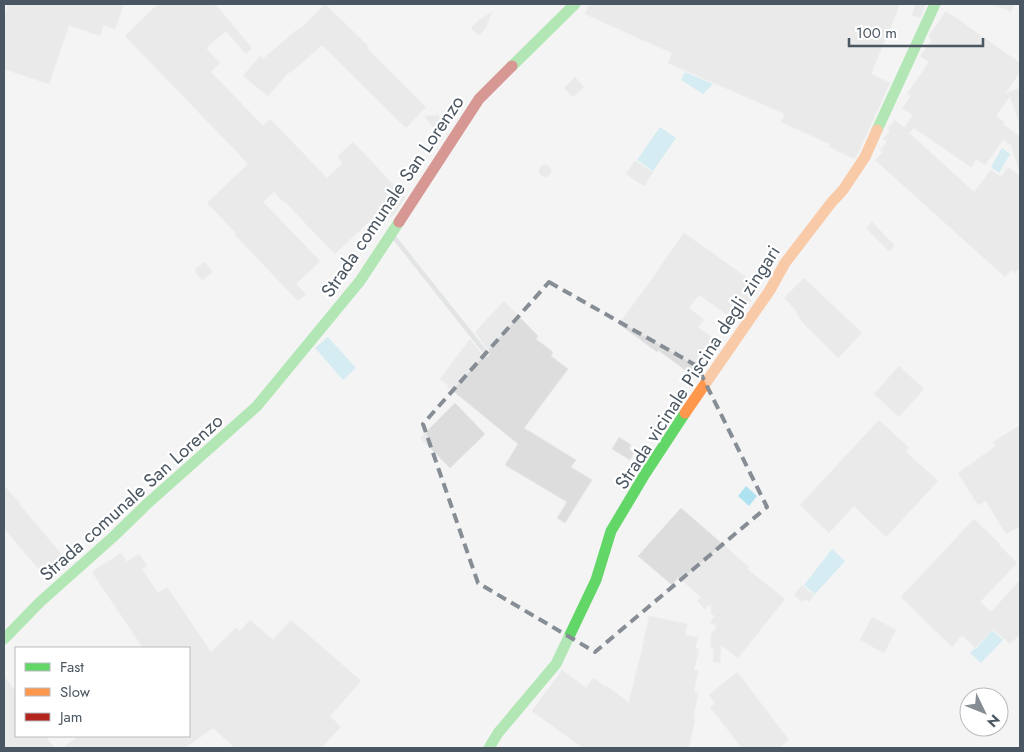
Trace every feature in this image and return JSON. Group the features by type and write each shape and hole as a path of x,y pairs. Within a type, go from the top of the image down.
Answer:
{"street":[{"name":"Strada comunale San Lorenzo","path":"4,640 40,602 107,543 147,504 248,416 360,281 479,99 575,4"},
{"name":"Strada vicinale Piscina degli zingari","path":"489,748 498,733 556,664 596,580 611,531 672,431 770,290 785,263 843,190 865,157 935,4"}],"lane":[{"path":"391,233 486,353"}],"highlighted area":[{"path":"549,282 697,366 767,507 595,652 478,583 423,424"}],"water":[{"path":"685,72 713,84 703,94 681,80"},
{"path":"660,127 676,138 653,171 637,160"},
{"path":"1002,148 1010,154 999,173 991,167"},
{"path":"328,337 356,368 343,380 315,348"},
{"path":"746,486 757,496 749,506 738,496"},
{"path":"832,549 845,561 815,594 804,585"},
{"path":"992,630 1003,640 981,663 970,653 976,649"}],"building":[{"path":"8,4 124,4 115,29 103,25 100,36 69,25 49,84 4,69 4,17"},
{"path":"158,4 215,4 252,48 246,54 226,31 206,48 220,63 211,72 263,126 270,119 327,178 343,163 337,157 353,142 405,197 395,213 385,222 377,214 335,254 274,192 263,202 320,261 296,284 306,294 298,301 207,203 248,164 125,36"},
{"path":"325,4 426,107 406,128 322,45 289,72 268,96 243,76 260,56 263,59 300,29"},
{"path":"590,4 900,4 871,74 890,83 854,159 828,146 830,144 781,122 785,114 668,63 672,53 585,14"},
{"path":"916,4 926,4 920,18 912,15"},
{"path":"992,4 1014,4 1011,12"},
{"path":"946,11 1020,63 1020,72 1005,94 1020,88 1020,123 1010,96 996,116 1020,137 1020,170 1011,145 1003,140 985,165 976,159 971,167 914,128 909,133 974,192 991,170 1001,177 1008,167 1020,176 1020,267 1015,273 1011,270 1005,277 875,160 883,152 880,150 887,142 883,139 890,131 888,128 895,120 904,128 913,115 902,108 911,96 907,94 929,62 920,56 932,40 929,38 930,34"},
{"path":"492,12 485,29 479,35 471,28 479,20"},
{"path":"575,77 584,87 573,97 564,88"},
{"path":"438,115 443,123 436,130 424,116"},
{"path":"635,161 653,172 644,186 626,174"},
{"path":"545,165 551,171 545,177 539,171"},
{"path":"872,222 895,246 889,251 866,228"},
{"path":"684,233 760,287 736,321 699,295 689,308 704,320 698,327 721,344 696,378 619,324"},
{"path":"205,262 213,272 202,280 195,269"},
{"path":"804,278 862,333 838,358 803,323 794,308 784,298"},
{"path":"504,301 538,336 536,339 553,352 551,356 568,369 524,428 576,460 571,467 592,480 565,523 557,518 567,502 505,465 518,444 440,379 470,339 483,356 489,356 489,351 475,332"},
{"path":"732,319 729,330 723,335 721,327"},
{"path":"899,366 924,389 899,417 874,394"},
{"path":"455,403 485,434 450,468 420,438"},
{"path":"879,420 909,448 905,451 938,481 886,537 854,506 829,533 800,505"},
{"path":"1020,425 1020,526 1006,534 986,501 978,505 958,473 996,446 993,442"},
{"path":"619,437 631,445 629,449 634,452 630,460 612,449"},
{"path":"4,486 70,564 49,582 4,528"},
{"path":"681,508 749,567 747,569 785,599 738,658 721,645 720,663 713,662 714,648 711,648 711,634 717,627 710,622 715,616 711,614 711,606 707,605 706,610 697,601 701,597 678,577 672,585 638,556"},
{"path":"974,519 1017,563 980,602 991,612 1020,580 1020,634 1010,644 993,629 975,648 962,635 952,647 901,597"},
{"path":"121,553 127,562 139,554 147,566 142,569 158,593 167,587 211,652 236,628 240,631 250,620 273,640 291,620 361,681 330,716 341,727 321,748 235,748 213,728 185,748 62,748 78,737 190,737 190,647 142,647 92,572"},
{"path":"802,585 814,595 809,602 805,599 802,602 794,595"},
{"path":"649,616 687,624 685,635 698,637 695,648 699,649 694,670 698,671 694,692 698,693 689,748 583,748 532,711 562,670 586,688 593,678 629,703"},
{"path":"872,617 896,630 884,653 860,640"},
{"path":"737,672 789,740 779,748 742,748 710,707 715,703 709,695"},
{"path":"4,676 15,691 15,737 46,737 55,748 4,748"}],"traffic: fast":[{"path":"512,66 575,4"},
{"path":"877,130 935,4"},
{"path":"4,639 40,602 257,406 360,281 399,222"},
{"path":"489,748 498,733 556,664 596,580 611,531 685,413"}],"traffic: slow":[{"path":"685,413 770,290 785,263 843,190 865,157 877,130"}],"traffic: jam":[{"path":"399,222 479,99 512,66"}]}
